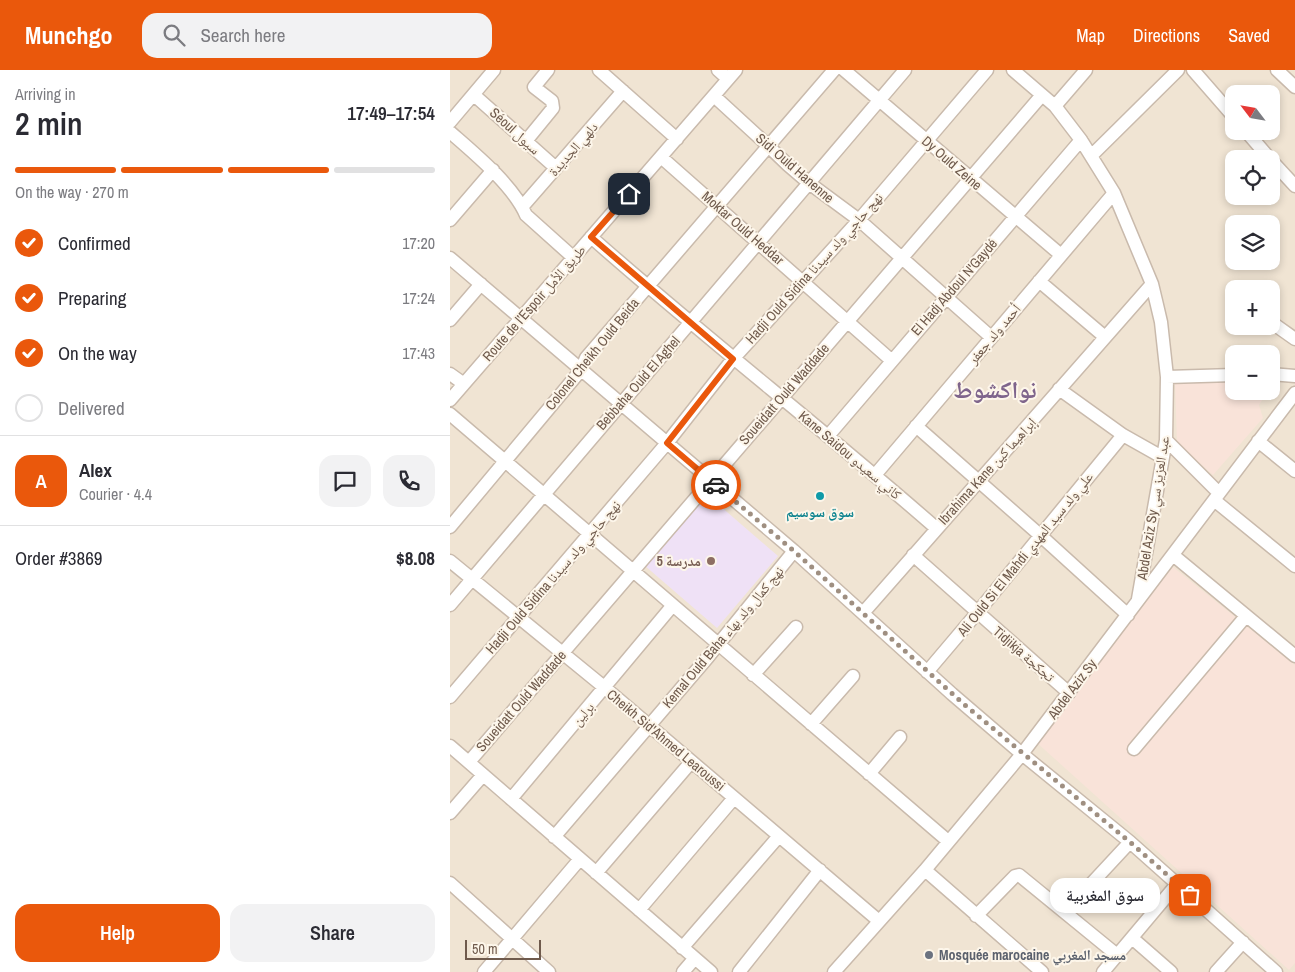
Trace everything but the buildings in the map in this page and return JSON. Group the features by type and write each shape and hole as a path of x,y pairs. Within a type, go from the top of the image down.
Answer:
{"street":[{"path":"450,122 494,70"},
{"path":"526,141 553,108 552,101 534,88 548,70"},
{"path":"599,70 677,139"},
{"path":"718,70 732,74"},
{"name":"Colonel Cheikh Ould Beida","path":"450,526 581,370 586,358 834,70"},
{"name":"Dy Ould Zeine","path":"844,70 1061,255"},
{"name":"Bebbaha Ould El Aghel","path":"450,605 905,70"},
{"name":"Hadji Ould Sidina نهج حاجي ولد سيدنا","path":"450,697 667,443 733,359 859,220 987,70"},
{"name":"Abdel Aziz Sy عبد العزيز سي","path":"1013,70 1055,106 1081,140 1114,192 1152,284 1161,322 1167,377 1166,440 1138,601"},
{"path":"1055,106 1086,70"},
{"path":"1091,156 1178,70"},
{"path":"1193,70 1225,107"},
{"path":"1277,70 1295,87"},
{"name":"Route de l’Espoir طريق الأمل","path":"450,400 732,74"},
{"name":"دلهي الجديدة","path":"522,207 623,91"},
{"name":"Soueidatt Ould Waddade","path":"469,762 1042,94"},
{"name":"Séoul سيول","path":"474,95 556,168"},
{"name":"Sidi Ould Hanenne","path":"714,96 809,183 859,220 991,337"},
{"path":"450,132 493,170 522,207 526,215 574,258"},
{"name":"El Hadj Abdoul N'Gaydé","path":"828,436 1081,140"},
{"path":"1254,140 1263,150"},
{"name":"Moktar Ould Heddar","path":"661,157 804,281 891,360"},
{"path":"1280,168 1293,180"},
{"path":"450,220 493,170"},
{"name":"أحمد ولد جعفر","path":"875,475 1114,192"},
{"name":"Kane Saidou كاني سعيدو","path":"591,237 733,359 875,475 936,528"},
{"path":"450,258 794,551 927,672 1022,754 1130,842 1276,972"},
{"path":"1039,281 1105,337"},
{"path":"450,320 481,284"},
{"name":"Ibrahima Kane إبراهيما كين","path":"863,613 1152,284"},
{"path":"1280,328 1295,339"},
{"path":"450,374 464,384"},
{"path":"1167,377 1225,375"},
{"path":"1280,375 1295,376"},
{"path":"1059,389 1123,435 1162,457"},
{"name":"Abdel Aziz Sy","path":"834,972 925,870 1022,754 1295,393"},
{"path":"450,414 948,841"},
{"path":"916,426 1128,615"},
{"name":"Ali Ould Si El Mahdi علي ولد سيد المهدي","path":"927,672 977,614 1123,435"},
{"path":"1166,440 1217,496 1295,566"},
{"path":"1258,440 1295,470"},
{"name":"Kemal Ould Baha نهج كمال ولد بهاء","path":"554,837 718,645 794,551"},
{"name":"Tidjikja تجكجة","path":"914,555 977,614 1069,693"},
{"path":"1172,555 1295,656"},
{"name":"Cheikh Sid'Ahmed Learoussi","path":"450,562 604,687 879,921"},
{"name":"برلين","path":"512,799 673,605"},
{"path":"1134,749 1246,616"},
{"path":"753,675 796,626"},
{"path":"811,724 853,676"},
{"path":"869,774 900,737"},
{"path":"450,746 711,972"},
{"path":"596,873 691,762"},
{"path":"450,813 483,775"},
{"path":"639,910 734,798"},
{"path":"682,948 779,836"},
{"path":"1065,912 1130,842"},
{"path":"484,972 580,859"},
{"path":"739,972 820,870"},
{"path":"925,870 1042,972"},
{"path":"976,916 1015,876 1019,875 1117,955"},
{"path":"450,883 549,972"},
{"path":"1103,972 1177,884"},
{"path":"1132,938 1172,972"},
{"path":"1216,972 1243,942"},
{"path":"682,972 695,958"}],"shaded area":[{"path":"450,70 1295,70 1295,972 450,972"},
{"path":"1225,382 1225,400 1262,400 1259,405 1263,418 1213,475 1177,443 1175,383"},
{"name":"مدرسة 5","path":"705,493 778,556 717,628 644,565"},
{"path":"1173,567 1295,665 1295,963 1289,970 1035,741"}],"way so far":[{"path":"716,485 794,551 966,706 1130,842 1190,895"}],"place":[{"name":"سوق سوسيم","path":"820,496"},
{"name":"مدرسة 5","path":"711,561"},
{"name":"سوق المغربية","path":"1190,895"},
{"name":"Mosquée marocaine مسجد المغربي","path":"929,955"}],"district":[{"name":"نواكشوط","path":"995,389"}],"route":[{"path":"629,194 591,237 733,359 667,443 716,485"}]}
